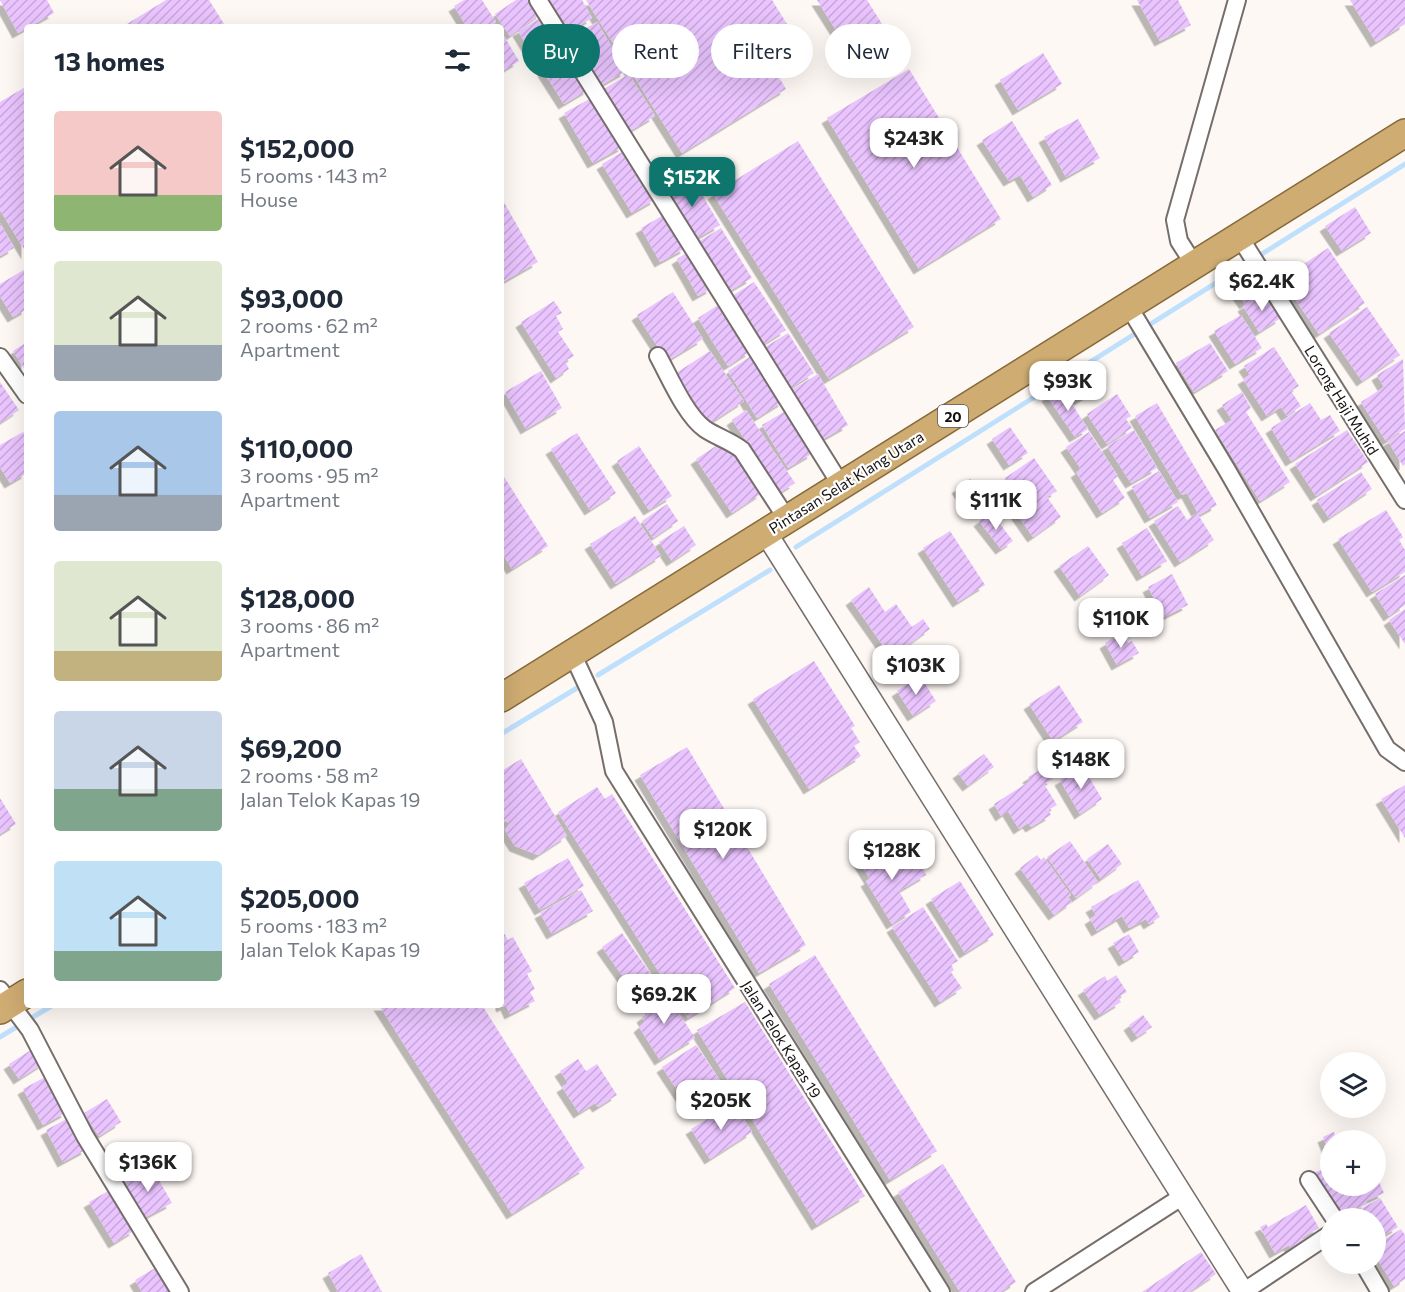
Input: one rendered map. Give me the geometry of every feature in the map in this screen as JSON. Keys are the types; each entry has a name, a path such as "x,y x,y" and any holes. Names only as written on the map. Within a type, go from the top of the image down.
{"highway":[{"name":"Pintasan Selat Klang Utara","path":"504,696 841,485 1132,312 1195,266 1243,241 1405,133"}],"street":[{"path":"538,0 841,485"},
{"path":"1195,266 1179,241 1175,220 1237,0"},
{"name":"Lorong Haji Muhid","path":"1243,241 1405,500"},
{"path":"1132,312 1387,749 1405,762"},
{"path":"658,356 694,418 703,428 742,450 776,526 1243,1292 1320,1241"},
{"path":"0,357 24,391"},
{"name":"Jalan Telok Kapas 19","path":"572,653 604,722 614,771 941,1292"},
{"path":"15,1008 91,1146 180,1292"},
{"path":"1310,1180 1328,1208"},
{"path":"1034,1292 1183,1196"},
{"path":"1369,1274 1380,1292"}],"building":[{"path":"0,0 47,0 54,13 34,24 24,24 24,30 18,33"},
{"path":"166,0 209,0 224,24 127,24"},
{"path":"464,0 482,0 496,22 493,24 465,24 454,6"},
{"path":"516,0 533,0 542,13 527,24 522,24 522,27 510,36 504,24 495,14"},
{"path":"545,0 582,0 592,18 582,24 559,24"},
{"path":"586,0 772,0 787,24 711,24 711,78 779,78 786,89 682,153 635,78 699,78 699,24 612,24 612,41"},
{"path":"817,0 867,0 882,24 832,24"},
{"path":"1137,0 1178,0 1191,25 1160,41"},
{"path":"1350,0 1405,0 1405,24 1376,42"},
{"path":"544,16 549,24 530,24"},
{"path":"600,27 612,47 612,78 614,78 600,86 595,78 600,78"},
{"path":"504,36 519,61 504,70"},
{"path":"1043,53 1062,84 1018,110 1000,80"},
{"path":"911,72 1001,219 919,269 827,118 894,78 911,78"},
{"path":"547,78 582,78 589,89 564,104"},
{"path":"622,78 631,78 655,116 630,131 604,89"},
{"path":"24,88 24,249 0,210 0,102"},
{"path":"595,96 624,146 593,163 564,113"},
{"path":"1078,119 1100,158 1066,177 1044,137"},
{"path":"1012,121 1052,185 1033,197 1020,175 1009,181 982,140"},
{"path":"798,141 914,327 829,379 713,194"},
{"path":"627,149 656,199 632,213 602,164"},
{"path":"691,176 720,225 694,240 665,191"},
{"path":"504,202 538,262 504,281"},
{"path":"1355,207 1371,233 1342,251 1325,226"},
{"path":"667,213 686,248 660,262 641,228"},
{"path":"0,223 14,248 0,256"},
{"path":"721,228 752,278 726,293 696,243"},
{"path":"1328,248 1365,303 1319,334 1291,293 1302,285 1293,271"},
{"path":"691,250 712,288 698,296 677,259"},
{"path":"24,270 24,311 13,317 0,296 0,284"},
{"path":"1246,277 1258,295 1245,304 1232,285"},
{"path":"754,282 786,330 764,344 732,296"},
{"path":"673,292 703,339 667,361 637,315"},
{"path":"1265,293 1281,318 1259,332 1243,306"},
{"path":"554,301 562,313 556,316 563,329 558,332 574,356 565,361 569,369 556,378 521,322"},
{"path":"721,303 751,351 728,366 698,318"},
{"path":"1367,307 1400,355 1362,381 1329,333"},
{"path":"1241,315 1262,348 1235,364 1214,331"},
{"path":"788,333 814,373 789,389 762,349"},
{"path":"1210,343 1228,371 1194,392 1176,363"},
{"path":"24,344 24,368 13,351"},
{"path":"1274,347 1299,386 1291,391 1301,406 1287,416 1281,407 1267,416 1243,379 1250,375 1244,366"},
{"path":"710,351 744,401 707,425 673,375"},
{"path":"754,354 784,401 757,418 728,371"},
{"path":"1403,359 1405,429 1386,441 1361,402 1384,387 1377,375"},
{"path":"541,371 562,408 526,429 505,392"},
{"path":"818,374 848,425 818,442 788,392"},
{"path":"1085,376 1095,391 1079,400 1070,386"},
{"path":"0,382 19,410 0,423"},
{"path":"1061,387 1088,429 1075,437 1047,396"},
{"path":"1242,392 1251,408 1246,412 1290,482 1260,501 1215,430 1232,420 1222,405"},
{"path":"1117,394 1131,416 1126,419 1132,428 1107,444 1087,414"},
{"path":"1157,403 1217,505 1199,515 1187,493 1182,495 1135,416"},
{"path":"1310,403 1321,420 1330,415 1340,431 1291,461 1271,428"},
{"path":"746,410 795,483 781,492 732,420"},
{"path":"787,410 813,453 788,468 762,425"},
{"path":"1010,427 1028,453 1009,465 992,439"},
{"path":"1134,430 1157,468 1131,483 1107,446"},
{"path":"1347,430 1368,462 1316,496 1295,464"},
{"path":"1405,431 1405,464 1403,466 1388,441"},
{"path":"1089,432 1118,476 1113,480 1125,498 1102,513 1076,472 1081,469 1066,447"},
{"path":"577,433 616,493 590,510 551,449"},
{"path":"24,434 24,475 10,483 0,467 0,445"},
{"path":"725,440 762,493 732,513 696,459"},
{"path":"639,446 672,496 649,510 617,461"},
{"path":"1034,458 1057,491 1047,497 1061,517 1033,537 1003,494 1012,488 1005,478"},
{"path":"1159,471 1178,502 1150,518 1132,487"},
{"path":"1361,472 1372,489 1329,518 1317,500"},
{"path":"504,477 548,546 512,569 504,556"},
{"path":"970,479 982,496 969,505 957,488"},
{"path":"667,504 678,521 653,538 642,521"},
{"path":"1178,506 1187,520 1197,513 1214,540 1180,562 1154,521"},
{"path":"1386,510 1403,537 1399,540 1405,550 1405,572 1372,592 1338,539"},
{"path":"991,512 1013,541 1001,549 979,521"},
{"path":"635,516 661,556 616,584 590,544"},
{"path":"684,526 696,545 672,561 659,542"},
{"path":"1147,528 1167,561 1142,576 1122,543"},
{"path":"950,531 985,585 958,602 923,548"},
{"path":"1088,546 1109,575 1080,596 1059,566"},
{"path":"1172,574 1188,605 1164,617 1148,587"},
{"path":"1405,575 1405,605 1389,616 1375,594"},
{"path":"869,587 885,612 896,604 912,627 923,619 930,629 891,657 851,600"},
{"path":"1405,609 1405,644 1389,620"},
{"path":"1122,633 1128,643 1132,641 1139,653 1117,665 1105,643"},
{"path":"814,661 855,726 851,728 860,742 854,746 861,756 809,789 753,699"},
{"path":"920,676 936,701 913,716 897,691"},
{"path":"1059,685 1083,722 1053,741 1029,704"},
{"path":"687,747 806,945 759,973 640,775"},
{"path":"984,754 994,767 968,786 958,773"},
{"path":"521,759 567,836 538,855 515,846 505,830 510,823 504,821 504,769"},
{"path":"1045,767 1053,779 1044,784 1057,805 1048,810 1051,815 1031,827 1028,823 1019,829 1008,811 1001,816 994,804 1030,781 1028,777"},
{"path":"1083,767 1102,799 1080,814 1060,780"},
{"path":"1405,785 1405,838 1381,799"},
{"path":"597,787 605,799 612,794 735,988 688,1018 558,812"},
{"path":"0,798 16,824 0,834"},
{"path":"1070,841 1098,882 1076,898 1047,857"},
{"path":"1108,844 1122,864 1101,879 1087,859"},
{"path":"879,849 890,867 916,851 926,875 899,891 911,912 892,924 866,881 870,879 859,861"},
{"path":"1037,855 1041,860 1044,857 1071,895 1068,897 1072,902 1054,915 1020,868"},
{"path":"568,858 584,886 540,910 524,883"},
{"path":"1138,880 1160,917 1149,924 1146,919 1129,928 1122,916 1097,931 1090,919 1096,915 1091,907"},
{"path":"960,881 994,935 965,953 931,899"},
{"path":"581,890 593,911 552,934 540,913"},
{"path":"923,907 958,961 951,965 954,970 951,972 962,988 940,1002 892,927"},
{"path":"504,933 508,940 513,937 532,971 527,974 535,989 530,992 535,1001 510,1014 506,1005 504,1006"},
{"path":"622,933 655,980 638,993 628,979 626,981 602,947"},
{"path":"1129,934 1139,952 1124,961 1113,943"},
{"path":"815,955 937,1151 890,1180 769,984"},
{"path":"1116,975 1127,992 1118,997 1121,1002 1100,1015 1083,990 1105,976 1107,981"},
{"path":"661,985 695,1038 660,1060 639,1027 645,1022 642,1017 652,1010 643,996"},
{"path":"745,1002 865,1196 817,1225 697,1030"},
{"path":"381,1008 484,1008 585,1168 512,1214"},
{"path":"1143,1015 1152,1027 1137,1037 1129,1025"},
{"path":"696,1045 725,1088 691,1111 662,1067"},
{"path":"34,1048 44,1063 19,1079 9,1064"},
{"path":"578,1059 586,1071 597,1064 617,1095 598,1107 595,1103 579,1113 562,1087 568,1083 560,1071"},
{"path":"47,1076 67,1112 43,1125 23,1089"},
{"path":"107,1099 121,1122 99,1136 84,1113"},
{"path":"733,1103 752,1132 710,1159 691,1129"},
{"path":"70,1117 87,1149 63,1162 46,1130"},
{"path":"943,1164 1016,1282 1000,1292 960,1292 898,1192"},
{"path":"152,1168 172,1203 144,1218 124,1183"},
{"path":"1320,1170 1320,1191 1309,1175"},
{"path":"110,1190 135,1230 114,1243 89,1202"},
{"path":"1324,1196 1377,1196 1358,1208 1332,1208"},
{"path":"1380,1198 1398,1227 1386,1234 1386,1208 1363,1208"},
{"path":"1306,1205 1319,1228 1302,1238 1308,1248 1295,1256 1289,1245 1275,1253 1260,1227 1266,1224 1268,1227"},
{"path":"1401,1229 1405,1235 1405,1279 1394,1286 1386,1273 1386,1239"},
{"path":"1201,1252 1216,1274 1189,1292 1142,1292"},
{"path":"361,1254 382,1292 336,1292 338,1291 328,1273"},
{"path":"155,1268 170,1292 142,1292 135,1280"}],"waterway":[{"path":"796,547 1405,164"},
{"path":"598,675 770,570"},
{"path":"504,732 577,688"},
{"path":"0,1037 48,1008"}]}
